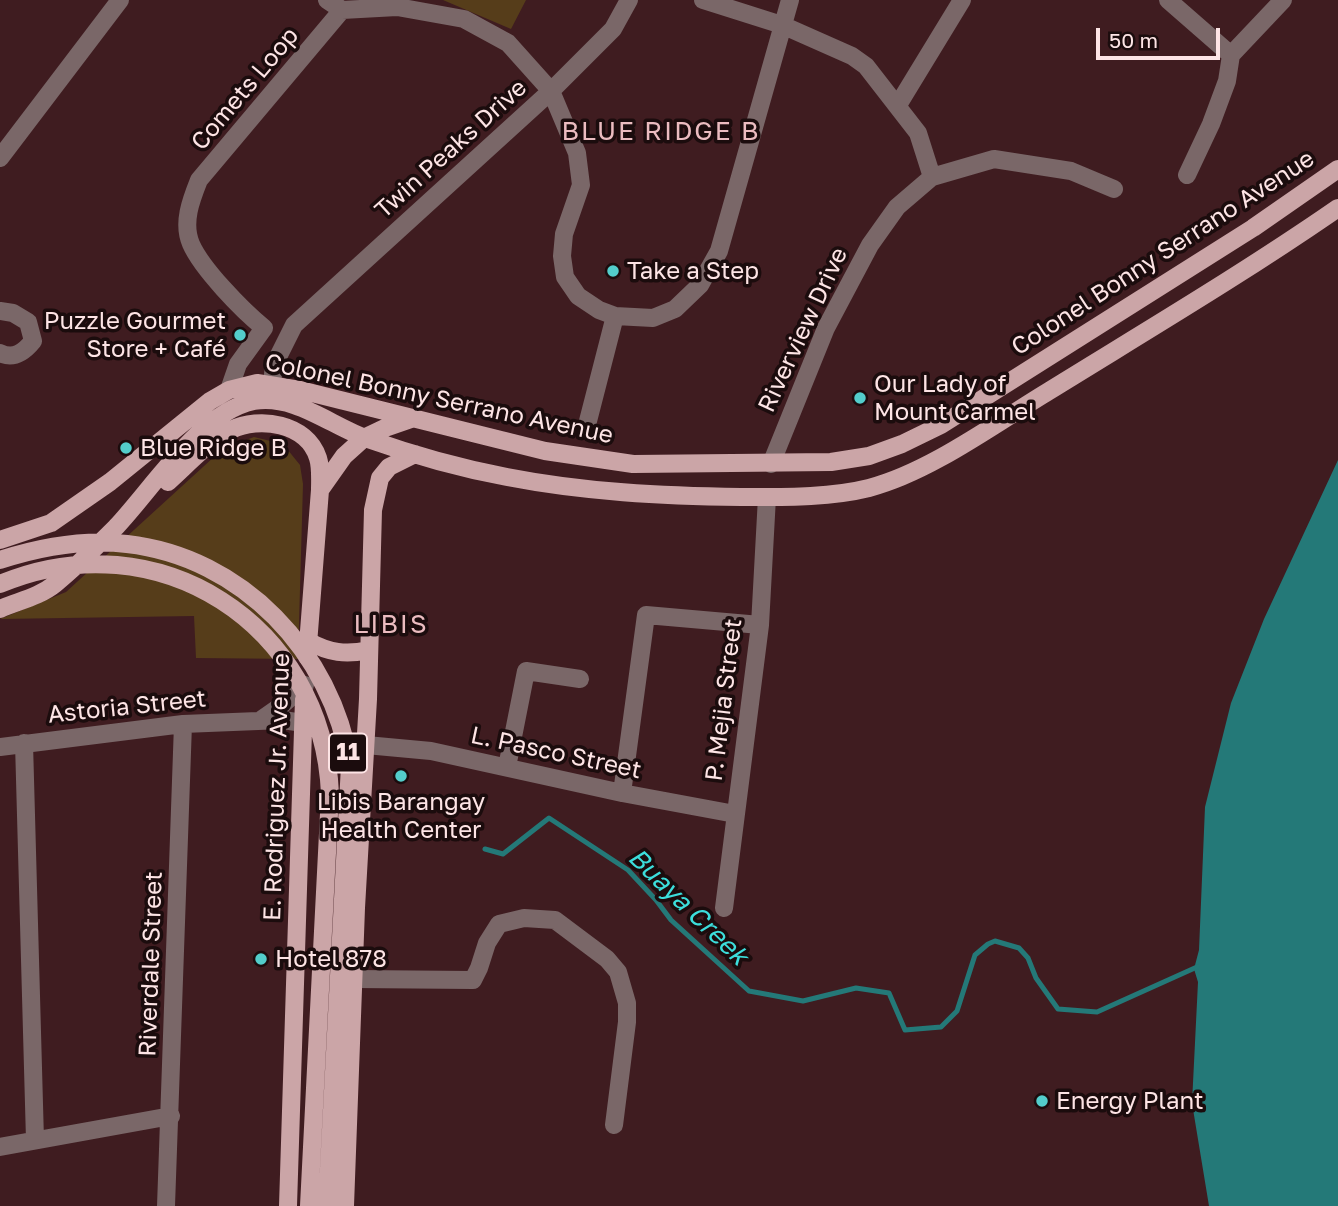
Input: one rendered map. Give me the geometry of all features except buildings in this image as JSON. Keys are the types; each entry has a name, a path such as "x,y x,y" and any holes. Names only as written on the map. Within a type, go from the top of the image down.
{"main road":[{"name":"Colonel Bonny Serrano Avenue","path":"0,540 31,531 59,518 110,482 210,401 229,390 257,383 272,384 545,451 634,464 809,464 869,456 941,425 1253,228 1338,169"},
{"name":"Colonel Bonny Serrano Avenue","path":"0,609 32,597 51,586 115,527 196,436 219,416 239,406 265,400 290,403 363,438 465,469 580,490 660,496 767,497 865,489 894,480 955,448 1275,252 1338,208"},
{"name":"E. Rodriguez Jr. Avenue","path":"288,1206 303,723 320,491 344,456 363,438 411,419"},
{"path":"115,527 228,431 248,424 266,422 282,426 309,443 318,458 320,491"},
{"name":"11","path":"345,1206 375,495 380,478 389,467 415,454"},
{"name":"11","path":"0,560 59,545 91,542 136,545 192,561 233,582 262,604 300,644 322,681 341,727 350,765 327,1206"},
{"name":"11","path":"0,584 43,570 81,565 122,565 171,576 223,600 251,622 273,644 303,689 323,742 330,794 309,1206"},
{"path":"308,641 337,653 369,650"},
{"path":"297,909 356,908"}],"street":[{"path":"0,158 120,0"},
{"name":"Twin Peaks Drive","path":"272,384 274,365 294,325 551,91 613,29 629,0"},
{"path":"702,0 782,25 866,66 918,134 932,177"},
{"path":"588,421 615,316 653,318 675,309 700,285 719,251 790,0"},
{"path":"898,106 962,0"},
{"path":"1168,0 1231,55"},
{"path":"1187,175 1211,124 1227,81 1231,55 1283,0"},
{"name":"Comets Loop","path":"264,328 209,271 191,244 188,225 190,202 199,180 335,5 397,7 464,19 508,43 551,91 577,153 581,185 564,234 562,256 565,277 578,296 598,310 615,316"},
{"name":"Riverview Drive","path":"771,464 826,328 870,245 897,207 932,177 994,159 1071,171 1114,189"},
{"path":"0,311 13,313 28,322 33,341 24,352 10,356 0,353"},
{"path":"229,390 238,364 264,328 294,325"},
{"name":"P. Mejia Street","path":"723,908 760,625 767,497"},
{"path":"622,793 646,615 760,625"},
{"path":"507,767 526,671 580,679"},
{"path":"259,721 305,685"},
{"name":"Astoria Street","path":"0,747 183,724 294,720 303,723"},
{"name":"Riverdale Street","path":"166,1206 183,724"},
{"path":"23,743 35,1140"},
{"name":"L. Pasco Street","path":"366,745 431,751 622,793 734,814"},
{"path":"354,979 469,981 476,977 487,943 499,924 524,918 555,920 607,959 618,972 627,1003 614,1125"},
{"path":"0,1147 171,1116"}],"shaded area":[{"path":"443,0 526,0 511,29"},
{"path":"254,437 283,444 300,465 303,484 298,659 196,658 194,616 0,619 66,592 215,456 230,446"}],"water":[{"path":"1338,460 1338,1206 1209,1206 1192,1103 1198,982 1194,969 1199,950 1205,807 1231,703 1264,619"}],"waterway":[{"name":"Buaya Creek","path":"485,849 503,854 549,818 628,870 671,920 749,991 803,1001 856,988 889,993 905,1030 941,1027 957,1011 975,955 995,941 1019,948 1028,958 1036,978 1058,1009 1097,1012 1197,967"}],"place":[{"name":"Take a Step","path":"613,271"},
{"name":"Puzzle Gourmet Store + Café","path":"240,335"},
{"name":"Our Lady of Mount Carmel","path":"860,398"},
{"name":"Blue Ridge B","path":"126,448"},
{"name":"Libis Barangay Health Center","path":"401,776"},
{"name":"Hotel 878","path":"261,959"},
{"name":"Energy Plant","path":"1042,1101"}],"district":[{"name":"BLUE RIDGE B","path":"661,132"},
{"name":"LIBIS","path":"391,625"}]}
